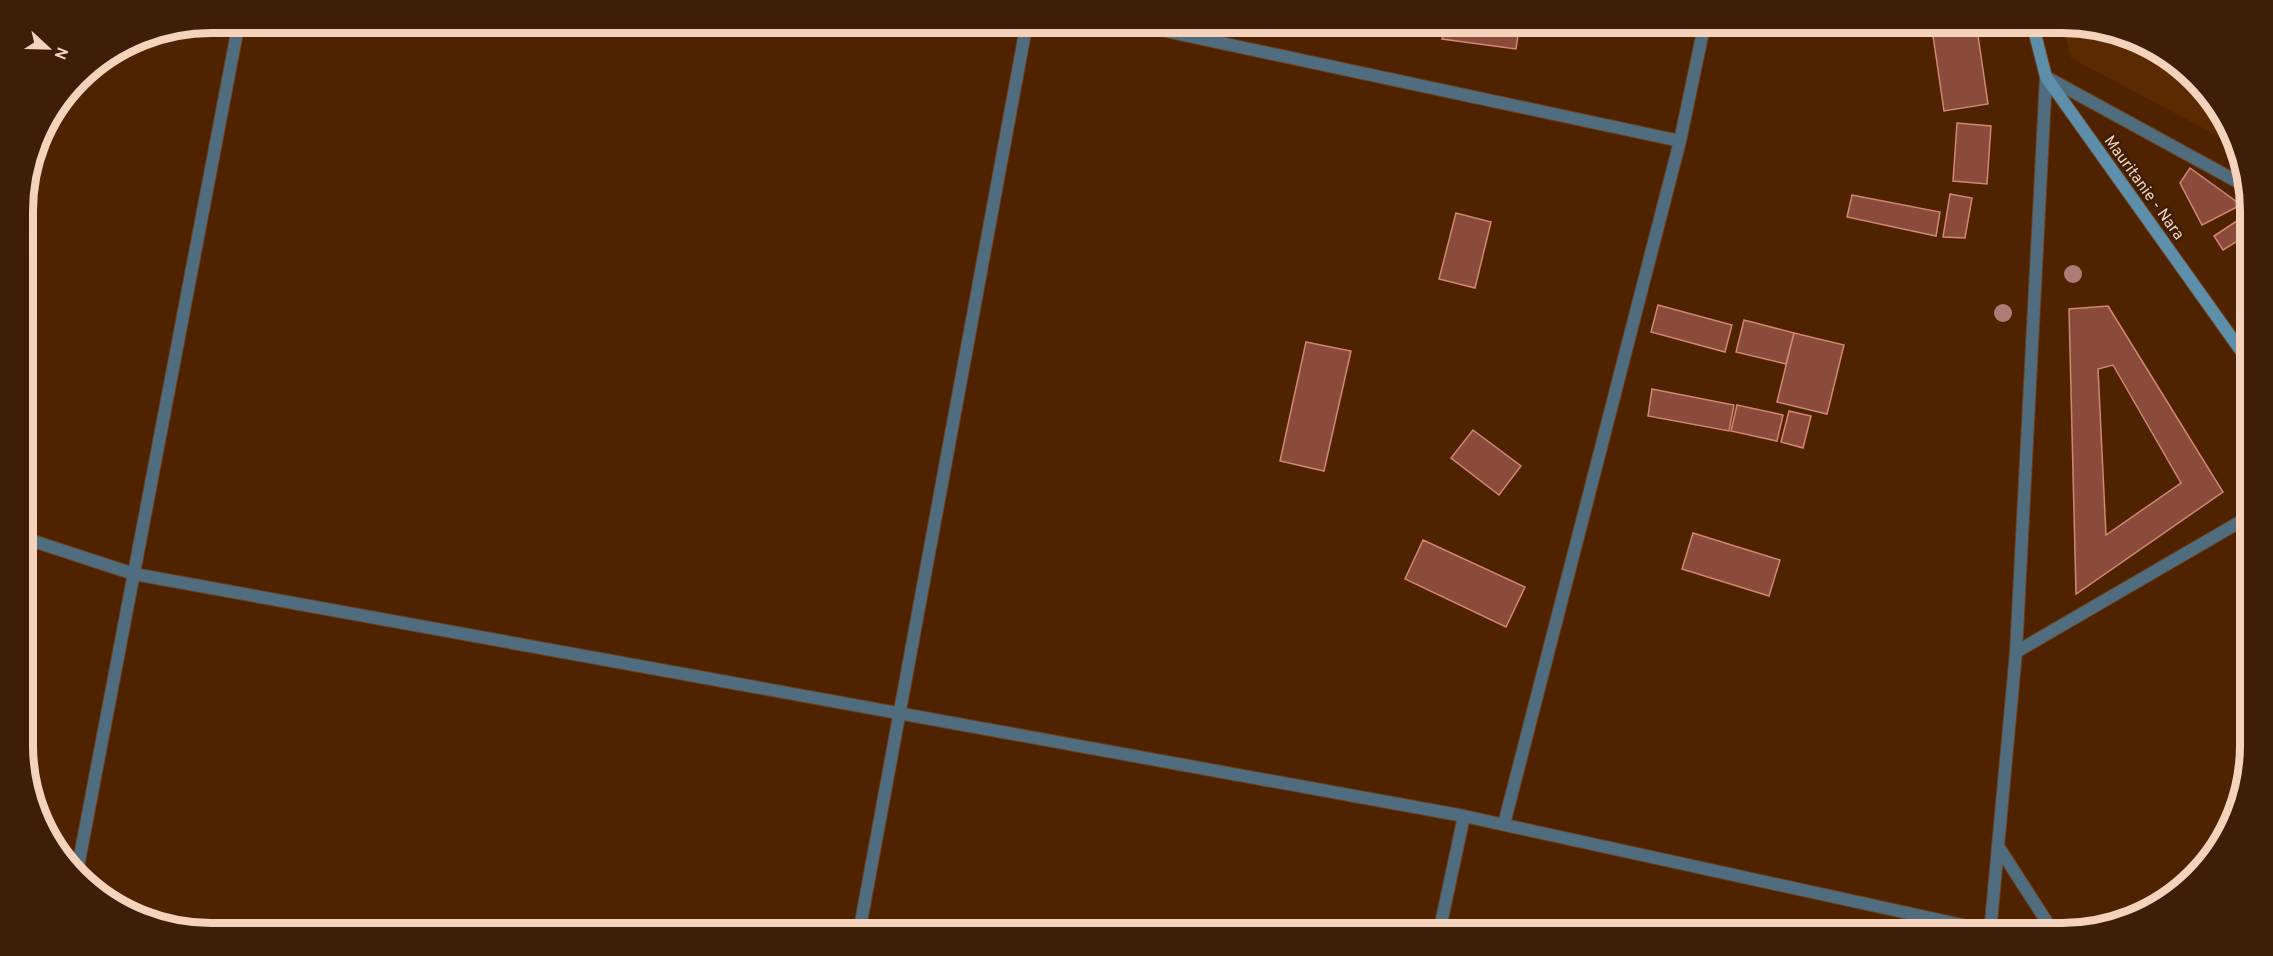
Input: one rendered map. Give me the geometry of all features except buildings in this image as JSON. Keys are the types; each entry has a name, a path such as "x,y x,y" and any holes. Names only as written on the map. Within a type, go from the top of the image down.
{"main road":[{"name":"Mauritanie - Nara","path":"2035,33 2046,77 2240,350"}],"street":[{"path":"79,863 237,33"},
{"path":"860,923 901,714 1025,33"},
{"path":"1174,33 1680,141"},
{"path":"1504,824 1680,141 1703,33"},
{"path":"1991,923 2016,652 2046,77 2237,181"},
{"path":"2016,652 2240,522"},
{"path":"33,541 134,574 1464,816 1950,923"},
{"path":"1441,923 1464,816"},
{"path":"1998,846 2048,923"}],"shaded area":[{"path":"2065,33 2097,36 2119,42 2151,57 2188,85 2216,122 2224,139 2071,58"}]}
